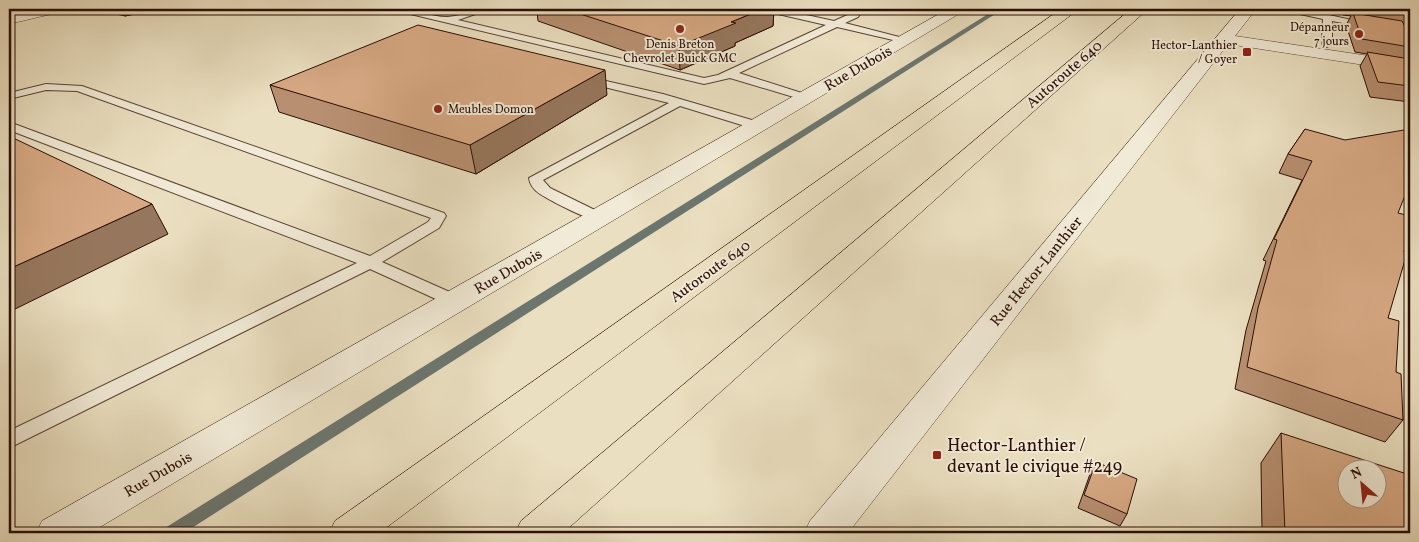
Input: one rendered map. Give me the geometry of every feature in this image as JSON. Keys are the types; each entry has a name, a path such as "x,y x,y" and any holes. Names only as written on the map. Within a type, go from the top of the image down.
{"highway":[{"name":"Autoroute 640","path":"349,533 1071,9"},
{"name":"Autoroute 640","path":"535,533 1140,9"}],"street":[{"path":"12,16 55,9"},
{"name":"Rue Dubois","path":"56,533 960,9"},
{"name":"Rue Hector-Lanthier","path":"824,533 1248,9"},
{"path":"1229,34 1327,44 1410,56"},
{"path":"1229,34 1410,67"}],"lane":[{"path":"402,9 450,19 693,80 704,81 721,78 730,74 855,15 860,9"},
{"path":"450,19 486,9"},
{"path":"768,9 906,40"},
{"path":"1289,9 1380,27"},
{"path":"1327,44 1328,17"},
{"path":"730,74 807,98"},
{"path":"571,76 679,102 758,126"},
{"path":"9,96 46,87 78,88 439,216 434,225 371,262 9,440"},
{"path":"600,218 545,191 537,184 536,178 679,102"},
{"path":"9,126 371,262 455,301"}],"building":[{"path":"565,9 763,9 731,22 736,23 679,46"},
{"path":"1384,9 1410,9 1410,13"},
{"path":"1353,13 1402,21 1410,36 1410,47 1362,39"},
{"path":"418,25 605,70 470,145 270,85"},
{"path":"1367,52 1410,59 1410,86 1378,82"},
{"path":"1305,129 1345,140 1410,129 1410,183 1398,213 1410,216 1410,227 1404,252 1407,253 1388,318 1399,321 1396,372 1401,374 1403,420 1247,367 1258,308 1277,240 1274,239 1312,161 1288,154"},
{"path":"9,136 152,204 9,269"},
{"path":"1281,433 1364,460 1336,460 1336,510 1386,510 1386,467 1410,475 1410,533 1285,533"},
{"path":"1096,462 1137,479 1127,514 1084,495"}],"waterway":[{"path":"171,533 1000,9"}],"place":[{"name":"Denis Breton Chevrolet Buick GMC","path":"680,29"},
{"name":"Dépanneur 7 jours","path":"1359,34"},
{"name":"Hector-Lanthier / Goyer","path":"1247,52"},
{"name":"Meubles Domon","path":"438,109"},
{"name":"Hector-Lanthier / devant le civique #249","path":"937,455"}]}
